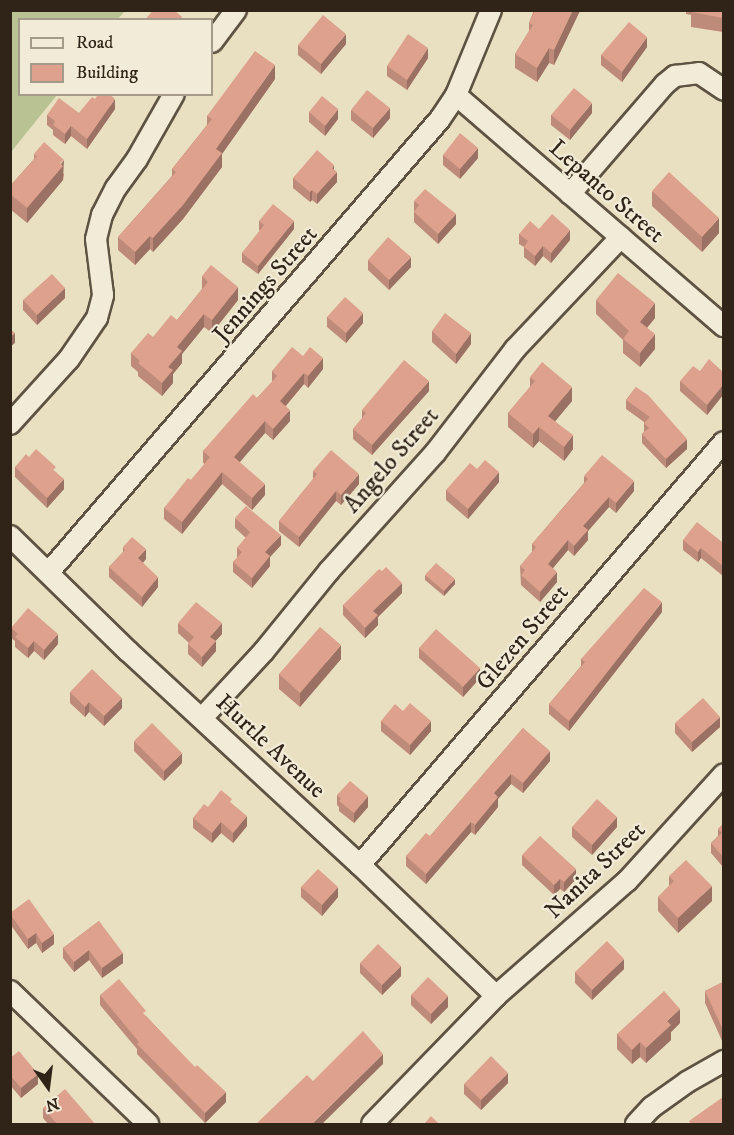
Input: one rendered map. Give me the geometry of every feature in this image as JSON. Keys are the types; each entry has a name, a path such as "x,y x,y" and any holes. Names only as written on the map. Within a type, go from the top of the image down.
{"street":[{"path":"213,41 236,10"},
{"name":"Jennings Street","path":"49,572 85,533 140,464 205,395 441,119 456,95 491,10"},
{"path":"570,194 670,80 683,74 699,73 723,90"},
{"name":"Lepanto Street","path":"456,95 723,326"},
{"path":"10,423 69,359 97,318 103,295 96,239 102,215 173,96"},
{"name":"Angelo Street","path":"202,718 264,651 329,571 435,453 515,349 621,237"},
{"name":"Glezen Street","path":"360,865 723,442"},
{"name":"Hurtle Avenue","path":"10,536 496,996"},
{"name":"Nanita Street","path":"372,1125 496,996 606,902 723,774"},
{"path":"10,991 148,1125"},
{"path":"636,1125 661,1101 723,1061"}],"green space":[{"path":"11,10 125,11 119,18 18,18 18,96 56,96 11,152"}],"building":[{"path":"153,10 174,10 182,17 181,18 147,18"},
{"path":"535,10 573,10 554,50 549,48 537,68 515,54 533,25 529,23"},
{"path":"691,10 723,10 723,18 691,12"},
{"path":"323,15 346,34 321,64 298,45"},
{"path":"629,22 647,37 622,72 601,55"},
{"path":"408,34 428,48 407,80 387,66"},
{"path":"255,51 275,65 216,149 222,153 183,205 153,238 150,236 135,252 118,237 176,172 172,169 212,119 207,116"},
{"path":"574,88 592,103 570,130 551,115"},
{"path":"367,90 390,108 373,128 351,110"},
{"path":"97,96 111,96 115,99 87,139 71,126 65,134 53,125 55,121 47,115 59,98 79,113 92,97 95,99"},
{"path":"322,96 338,109 325,126 309,112"},
{"path":"460,133 478,148 460,169 443,155"},
{"path":"44,142 64,160 60,163 63,166 27,208 10,194 10,186 37,156 34,154"},
{"path":"317,150 334,165 332,168 337,172 317,194 312,190 310,192 293,178"},
{"path":"669,172 719,218 702,237 652,191"},
{"path":"425,189 456,214 438,234 414,212 419,205 414,201"},
{"path":"273,204 294,221 258,266 242,253 264,225 259,221"},
{"path":"552,214 570,230 551,253 543,246 535,256 524,247 528,241 519,234 530,221 539,229"},
{"path":"388,237 411,257 389,280 368,260"},
{"path":"211,265 238,287 212,320 204,314 177,347 182,351 168,367 173,370 162,383 138,363 140,361 131,353 148,333 153,337 171,315 177,320 208,282 202,276"},
{"path":"618,273 655,303 640,322 655,334 640,353 623,339 629,331 596,300"},
{"path":"52,274 65,288 37,315 23,300"},
{"path":"345,297 363,313 346,333 327,317"},
{"path":"445,313 471,333 456,354 432,331"},
{"path":"292,347 303,356 310,347 323,358 308,376 304,373 280,401 290,410 273,429 265,421 234,457 265,484 252,498 222,472 182,522 164,508 188,478 191,480 210,457 203,451 253,394 257,398 277,376 272,371"},
{"path":"709,359 723,372 723,385 707,405 680,381 693,366 700,371"},
{"path":"404,360 429,381 372,445 353,429 366,413 362,410"},
{"path":"542,362 572,387 548,416 573,435 564,447 539,427 533,434 508,413 535,381 530,377"},
{"path":"636,387 648,395 687,439 666,459 642,434 649,428 644,423 650,417 626,400"},
{"path":"36,449 56,467 53,470 64,479 47,498 15,467 26,454 29,457"},
{"path":"331,450 359,474 341,495 336,491 299,537 279,521 317,474 313,471"},
{"path":"602,455 634,481 616,503 609,497 583,526 588,530 574,546 568,540 548,564 557,572 540,592 521,575 525,570 520,566 536,547 532,544 588,479 584,476"},
{"path":"485,460 499,472 468,509 446,490 470,463 477,469"},
{"path":"246,506 281,535 265,552 270,556 252,578 233,562 242,552 237,548 250,532 235,518"},
{"path":"697,522 722,542 723,540 723,566 701,548 698,552 683,540"},
{"path":"132,537 146,549 138,558 158,577 142,597 109,567 125,550 123,547"},
{"path":"436,563 455,579 444,591 425,575"},
{"path":"386,567 402,583 373,611 378,615 365,628 343,605 379,569 382,571"},
{"path":"644,588 662,602 569,721 549,704 585,662 581,659"},
{"path":"196,602 222,623 210,637 216,641 202,657 188,644 194,637 178,623"},
{"path":"28,608 58,634 44,650 34,641 28,648 15,637 18,634 11,628"},
{"path":"320,627 341,645 300,693 279,674"},
{"path":"436,629 480,668 463,687 419,648"},
{"path":"92,669 122,698 104,716 89,702 85,707 70,692"},
{"path":"703,698 720,717 692,742 675,723"},
{"path":"410,703 431,721 410,745 381,721 395,704 403,711"},
{"path":"152,723 182,753 164,771 134,741"},
{"path":"523,728 550,751 523,783 511,774 494,793 498,797 475,825 471,822 426,874 406,856 426,833 430,836"},
{"path":"350,781 368,796 354,813 339,801 341,799 337,795"},
{"path":"221,790 232,799 230,802 247,816 233,833 221,822 212,833 193,818 204,804 208,807"},
{"path":"597,799 617,817 592,845 572,827"},
{"path":"723,824 723,857 711,843 722,833 718,829"},
{"path":"540,836 576,869 564,882 560,879 554,885 522,855"},
{"path":"686,860 712,886 678,918 658,897 674,881 669,876"},
{"path":"318,869 338,887 322,905 301,887"},
{"path":"29,899 54,934 42,943 36,933 28,939 10,914"},
{"path":"99,921 123,953 102,968 89,950 74,962 63,948"},
{"path":"607,941 624,959 592,990 575,972"},
{"path":"378,944 401,966 382,985 360,963"},
{"path":"428,977 448,996 431,1014 411,995"},
{"path":"119,979 146,1011 143,1013 195,1067 197,1065 226,1092 205,1113 137,1044 139,1042 100,995"},
{"path":"723,982 723,1030 705,991"},
{"path":"664,991 680,1009 667,1021 671,1025 646,1048 640,1042 632,1050 617,1034"},
{"path":"363,1031 383,1054 311,1125 255,1125 307,1075 313,1081"},
{"path":"19,1051 38,1074 21,1088 10,1075 10,1058"},
{"path":"491,1056 508,1073 481,1100 464,1084"},
{"path":"65,1089 96,1125 58,1125 43,1108"},
{"path":"723,1097 723,1125 691,1125 689,1121"},
{"path":"431,1116 440,1125 423,1125"}]}
